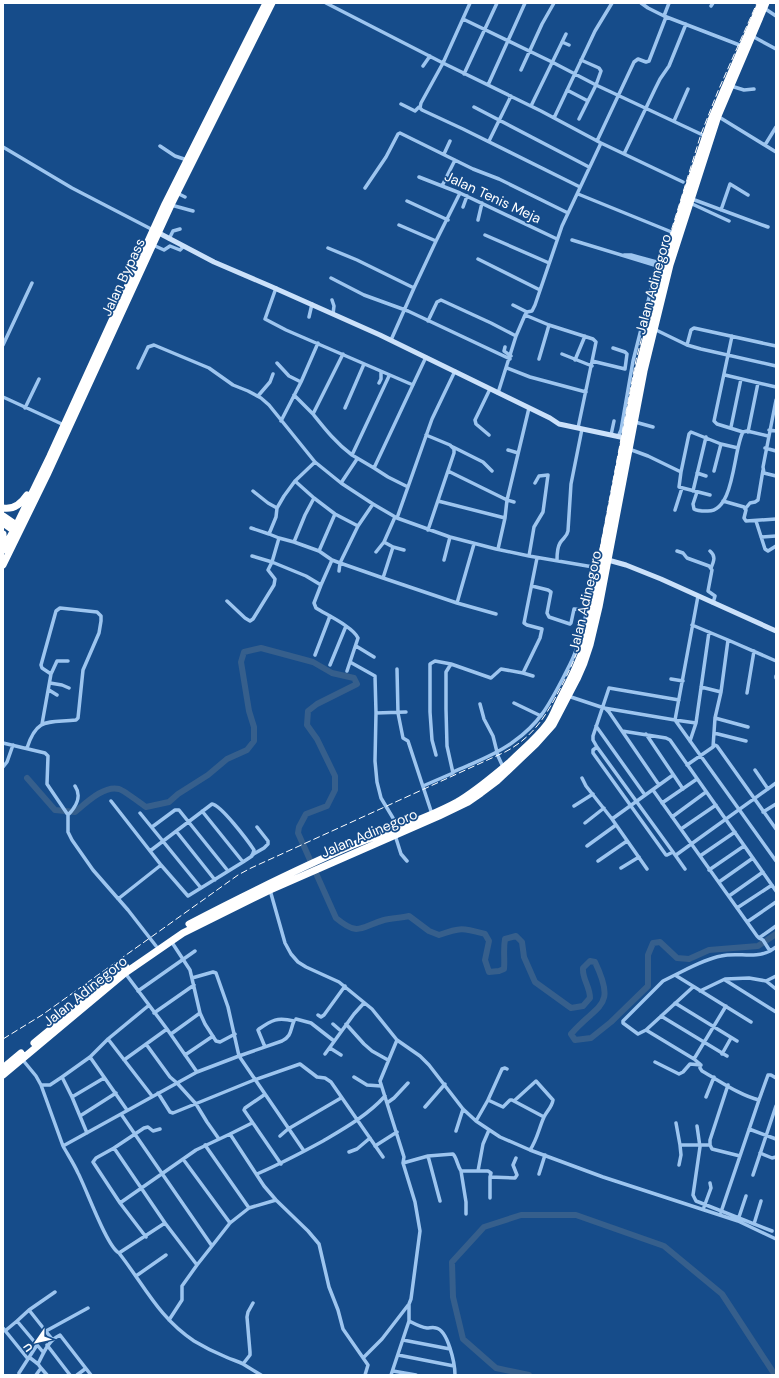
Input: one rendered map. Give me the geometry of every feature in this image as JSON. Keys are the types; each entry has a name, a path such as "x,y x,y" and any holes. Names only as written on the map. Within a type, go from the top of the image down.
{"highway":[{"name":"Jalan Bypass","path":"3,565 42,471 80,396 152,244 155,232 177,193 253,35 266,3"},
{"name":"Jalan Bypass","path":"3,550 18,530 187,160 253,35 272,3"},
{"path":"693,180 730,85 764,5"},
{"path":"422,821 474,791 539,734 549,721 579,661 593,611 598,567 621,438 662,266 674,232 690,196 705,136 742,46 764,5"},
{"name":"Jalan Adinegoro","path":"3,1068 117,973 185,927 302,872 396,831 468,802 497,780 536,744 553,725 584,663 590,645 593,611 608,560 644,371 670,266 690,196"},
{"path":"3,508 8,509 23,502 42,471"},
{"path":"3,516 18,530"},
{"path":"3,523 18,530"},
{"path":"3,534 3,543"},
{"name":"Jalan Adinegoro","path":"3,1075 125,974 171,941 237,902 270,890 302,872"}],"street":[{"path":"326,3 464,74 531,106 599,142 642,161 683,182"},
{"path":"464,74 497,3"},
{"path":"488,85 525,3"},
{"path":"521,70 542,24 554,3"},
{"path":"554,118 601,19 612,3"},
{"path":"641,3 665,16 742,46"},
{"path":"498,393 516,336 526,314 532,311 557,239 578,194 619,96 634,62 638,60 645,62 649,61 670,3"},
{"path":"400,104 415,111 419,107 443,63 463,19 468,4"},
{"path":"764,5 776,16"},
{"path":"463,19 596,85 705,136"},
{"path":"624,154 660,79 669,66 686,24"},
{"path":"531,106 566,34"},
{"path":"752,36 776,49"},
{"path":"562,42 569,45"},
{"path":"423,66 430,56"},
{"path":"580,119 600,76 600,70 581,60"},
{"path":"730,85 744,90 754,89"},
{"path":"674,122 688,89"},
{"path":"567,90 588,101"},
{"path":"488,141 511,96"},
{"path":"419,107 422,110 580,187"},
{"path":"474,107 589,167"},
{"path":"718,116 776,152"},
{"path":"765,145 776,127"},
{"path":"365,188 386,157 399,134 499,179 568,213"},
{"path":"444,154 450,141"},
{"path":"160,146 175,156 187,160"},
{"path":"3,147 72,188 214,262 276,288 391,340 530,408 559,424 621,438"},
{"path":"442,186 455,160"},
{"name":"Jalan Tenis Meja","path":"419,177 467,196 557,239"},
{"path":"721,210 730,184 748,195"},
{"path":"177,193 185,197"},
{"path":"391,340 436,241 448,220 460,193"},
{"path":"578,194 674,232"},
{"path":"463,207 467,196"},
{"path":"690,196 721,210 768,227"},
{"path":"690,196 729,221"},
{"path":"407,201 448,220"},
{"path":"478,220 482,203"},
{"path":"171,205 193,211"},
{"path":"399,225 436,241"},
{"path":"169,239 173,231 180,228"},
{"path":"485,235 549,263"},
{"path":"572,240 623,255 631,255 662,266"},
{"path":"152,244 164,250 170,246 180,250 184,246"},
{"path":"328,248 414,288"},
{"path":"478,259 540,290"},
{"path":"650,262 662,266"},
{"path":"331,278 364,295 404,310 510,357"},
{"path":"3,345 32,283"},
{"path":"276,288 265,319 286,330 343,354 389,376 413,385"},
{"path":"332,300 334,306 333,314"},
{"path":"428,321 437,302 441,300 491,322 516,336"},
{"path":"309,317 312,304"},
{"path":"513,305 526,314 549,325 594,339 596,342 571,484 568,531 566,537 559,544 557,560"},
{"path":"539,359 549,325"},
{"path":"686,345 690,330 694,328 776,346"},
{"path":"654,329 686,345 776,366"},
{"path":"575,360 585,336"},
{"path":"732,336 725,375 714,421 717,424 743,432 768,436"},
{"path":"281,421 301,382 318,343"},
{"path":"138,368 148,348 154,345 209,368 233,385 258,396 269,405 315,462 341,483 396,517 428,530 474,544 537,558 598,567"},
{"path":"505,346 504,350 510,357"},
{"path":"592,361 625,369 626,352 613,348"},
{"path":"313,414 343,354"},
{"path":"562,354 592,366"},
{"path":"374,468 426,357"},
{"path":"277,363 289,376 301,382"},
{"path":"345,408 364,364"},
{"path":"507,368 530,377 586,392"},
{"path":"376,552 384,542 396,517 426,435 455,371"},
{"path":"379,383 381,379 381,372"},
{"path":"258,396 270,382 273,374"},
{"path":"725,375 776,387"},
{"path":"352,455 389,376"},
{"path":"25,408 39,379"},
{"path":"730,428 742,379"},
{"path":"748,432 758,382"},
{"path":"489,435 478,426 475,420 490,389"},
{"path":"294,395 313,414 330,436 341,447 357,459 408,487"},
{"path":"3,397 64,425"},
{"path":"776,400 765,448 758,500 750,503 745,509 744,518 748,522 776,519"},
{"path":"498,549 505,518 507,500 530,408"},
{"path":"611,435 614,421"},
{"path":"635,422 652,427"},
{"path":"769,430 776,431"},
{"path":"710,495 682,488 678,485 689,434 693,432 721,444 738,448"},
{"path":"706,437 697,473 693,506 696,510 711,511 715,510 723,501 730,488 738,448 743,432"},
{"path":"426,435 483,462 492,471"},
{"path":"714,471 721,444"},
{"path":"428,530 454,453 453,447"},
{"path":"765,448 776,450"},
{"path":"629,449 648,456 681,472"},
{"path":"508,450 518,453"},
{"path":"341,483 357,459"},
{"path":"269,534 276,516 277,508 284,496 295,481 315,462"},
{"path":"763,470 766,474 776,476"},
{"path":"448,471 514,502"},
{"path":"697,473 706,476"},
{"path":"529,556 534,527 543,512 548,475 539,476 535,483"},
{"path":"295,481 314,498 336,514 358,526"},
{"path":"510,488 515,490"},
{"path":"675,510 682,488"},
{"path":"252,491 277,508"},
{"path":"294,542 314,498"},
{"path":"438,501 505,518"},
{"path":"723,501 745,509"},
{"path":"339,571 340,563 358,526 373,504"},
{"path":"319,551 336,514"},
{"path":"756,521 766,550 776,546"},
{"path":"251,528 319,551 332,560 340,563 457,603 496,614"},
{"path":"761,537 776,536"},
{"path":"444,560 450,537"},
{"path":"227,601 248,621 253,619 275,583 275,579 268,570 279,538"},
{"path":"384,542 393,547 404,550"},
{"path":"457,603 474,544"},
{"path":"383,578 393,547"},
{"path":"677,551 683,553 688,558 711,568"},
{"path":"710,551 713,553 714,558 711,568 712,570 708,592 715,596 713,603"},
{"path":"252,556 272,562 301,574 321,585"},
{"path":"523,672 540,638 542,629 524,623 537,558"},
{"path":"332,560 314,603 316,608 346,626 357,635 358,638 356,646 347,670"},
{"path":"608,560 626,565 661,579 776,631"},
{"path":"423,786 451,775 453,772 497,752 512,743 531,728 542,716 554,694 577,648 593,611 574,609 570,624 549,617 547,613 551,592 532,586"},
{"path":"698,596 680,700 675,720 776,862"},
{"path":"27,748 35,730 42,724 76,720 78,718 83,670 99,633 101,616 98,612 60,608 57,610 41,665 42,668 51,674"},
{"path":"315,655 330,616"},
{"path":"692,625 776,661"},
{"path":"330,665 346,626"},
{"path":"690,741 696,723 709,632"},
{"path":"712,747 715,718 721,692 728,640"},
{"path":"356,646 374,657"},
{"path":"747,693 754,651"},
{"path":"42,724 51,674 57,661 68,661"},
{"path":"436,755 432,740 430,712 430,664 435,661 451,664 491,678 501,670 523,672 533,676"},
{"path":"350,662 375,676 375,761 379,795 393,818 401,854 407,860"},
{"path":"451,664 446,672 446,709 447,746 453,772"},
{"path":"397,669 398,713 403,738 408,741 432,814"},
{"path":"671,679 683,681"},
{"path":"50,683 62,685 68,688"},
{"path":"701,687 721,692"},
{"path":"680,700 609,688 593,738 595,748 667,855 691,843 776,783"},
{"path":"49,690 57,695"},
{"path":"568,696 603,707 696,723"},
{"path":"480,704 484,719 495,741 497,752 503,767"},
{"path":"514,704 542,716"},
{"path":"603,707 609,712 659,785"},
{"path":"376,712 406,712"},
{"path":"715,718 748,727"},
{"path":"596,726 645,795"},
{"path":"622,731 668,738 776,891"},
{"path":"714,733 746,741"},
{"path":"646,734 683,789"},
{"path":"3,743 45,752 48,756 47,784 68,814 68,832 72,840 93,870 156,946"},
{"path":"3,767 7,762 13,745"},
{"path":"687,765 715,745 717,746 763,812 775,826"},
{"path":"595,748 593,753 685,869"},
{"path":"755,770 768,789"},
{"path":"612,819 673,775"},
{"path":"582,778 647,869"},
{"path":"662,804 697,779"},
{"path":"68,814 75,805 78,797 78,791 75,786"},
{"path":"652,790 747,922 759,938 763,940 770,951"},
{"path":"672,816 706,792"},
{"path":"574,806 593,794"},
{"path":"111,801 186,895 191,895 264,848 268,844 268,841 257,827"},
{"path":"150,851 212,804 217,805 253,849 254,852 252,856"},
{"path":"763,812 776,804"},
{"path":"681,829 716,806"},
{"path":"585,823 604,808"},
{"path":"152,827 176,809 180,811 228,871"},
{"path":"202,811 243,862"},
{"path":"140,812 201,888"},
{"path":"587,846 616,825"},
{"path":"176,831 215,880"},
{"path":"700,856 735,832"},
{"path":"598,861 627,841"},
{"path":"709,870 744,846"},
{"path":"621,868 639,857"},
{"path":"719,882 753,858"},
{"path":"118,899 161,865"},
{"path":"729,896 763,872"},
{"path":"737,908 772,885"},
{"path":"270,890 285,944 298,962 306,967 327,975 345,986 372,1009 397,1040 420,1056 463,1109 476,1121 489,1130 530,1150 603,1177 703,1210 720,1213"},
{"path":"747,922 776,902"},
{"path":"759,938 776,926"},
{"path":"171,941 190,970 200,1013 213,1036 220,1042 235,1034"},
{"path":"693,987 646,1030 638,1034 622,1021 663,981 698,963 722,955 761,955 776,947"},
{"path":"138,991 196,951"},
{"path":"192,978 213,972 216,973 228,1007 239,1056 264,1095 304,1151"},
{"path":"125,974 148,1006 171,1034 197,1072"},
{"path":"675,975 751,1022"},
{"path":"766,981 776,976"},
{"path":"700,991 724,979 749,978 766,981 776,989"},
{"path":"724,979 776,1012"},
{"path":"154,1013 194,985"},
{"path":"318,1015 321,1017 324,1016 345,986"},
{"path":"325,1054 346,1024 364,1003"},
{"path":"676,1003 737,1042"},
{"path":"41,1086 50,1085 90,1057 108,1039 148,1006"},
{"path":"694,1059 726,1006"},
{"path":"171,1034 200,1013"},
{"path":"661,1016 727,1056"},
{"path":"63,1146 197,1072 282,1041 289,1037 294,1021 282,1018 271,1020 268,1024 259,1029 258,1030 265,1047"},
{"path":"296,1018 311,1024 334,1041"},
{"path":"333,1024 341,1031"},
{"path":"346,1024 372,1051 388,1060"},
{"path":"124,1060 167,1029"},
{"path":"646,1030 694,1059 700,1065 700,1070 743,1094 759,1100"},
{"path":"185,1055 213,1036"},
{"path":"722,1054 731,1038"},
{"path":"108,1039 152,1096"},
{"path":"397,1040 380,1078 381,1086 404,1157 403,1163 415,1202 420,1231 409,1304 409,1320 392,1373 416,1375"},
{"path":"146,1044 170,1077 196,1104 219,1138"},
{"path":"330,1048 341,1055"},
{"path":"90,1057 127,1110"},
{"path":"22,1059 36,1076 41,1086 63,1146 78,1173 111,1244 136,1276 148,1296 176,1328 194,1341 225,1357 243,1364 261,1375"},
{"path":"655,1062 679,1074 683,1072 690,1064 700,1065"},
{"path":"158,1093 171,1113 254,1080 300,1064 317,1076 328,1079 383,1157"},
{"path":"476,1121 488,1100 502,1069 507,1069"},
{"path":"720,1213 768,1076 771,1075 776,1078"},
{"path":"62,1077 87,1133"},
{"path":"354,1077 367,1085 381,1086"},
{"path":"706,1096 714,1077"},
{"path":"72,1097 104,1078"},
{"path":"514,1101 537,1081 553,1100 530,1150"},
{"path":"387,1103 394,1098 408,1082"},
{"path":"425,1107 444,1084"},
{"path":"728,1085 710,1144 712,1149 740,1156"},
{"path":"80,1116 116,1093"},
{"path":"264,1095 244,1109 281,1164"},
{"path":"257,1174 281,1164 358,1120 379,1103 385,1096"},
{"path":"280,1136 288,1129 341,1098"},
{"path":"488,1100 503,1107 510,1100 514,1101 544,1117"},
{"path":"753,1175 776,1106"},
{"path":"456,1131 463,1109"},
{"path":"121,1114 212,1246"},
{"path":"120,1203 205,1145 252,1123"},
{"path":"676,1123 681,1156 679,1165"},
{"path":"697,1126 700,1144 693,1195 698,1203 738,1220 776,1239"},
{"path":"146,1237 120,1203 94,1162 96,1158 146,1127 153,1131 160,1129"},
{"path":"749,1129 776,1139"},
{"path":"478,1171 483,1144 489,1130"},
{"path":"375,1146 397,1132"},
{"path":"230,1134 276,1200 308,1231 319,1244 326,1280 343,1329 364,1357 368,1365 366,1375"},
{"path":"349,1152 357,1149 370,1138"},
{"path":"680,1145 710,1144"},
{"path":"205,1145 249,1208"},
{"path":"114,1148 197,1265"},
{"path":"403,1163 428,1156 447,1153 454,1154 456,1164 461,1170 466,1202 466,1214"},
{"path":"760,1153 772,1158 776,1157"},
{"path":"539,1174 546,1155"},
{"path":"428,1156 440,1201"},
{"path":"490,1177 516,1177 513,1165 516,1158"},
{"path":"183,1159 230,1223"},
{"path":"461,1170 489,1171 491,1173 490,1198"},
{"path":"703,1210 711,1188 710,1183"},
{"path":"738,1220 746,1196"},
{"path":"169,1320 182,1302 182,1286 230,1223 249,1208 276,1200"},
{"path":"754,1224 761,1201"},
{"path":"738,1220 772,1231"},
{"path":"119,1254 166,1223"},
{"path":"136,1276 166,1255"},
{"path":"47,1375 38,1364 29,1358 4,1330 55,1292"},
{"path":"243,1364 250,1355 247,1317 253,1303"},
{"path":"364,1357 382,1339 409,1304"},
{"path":"46,1331 88,1308"},
{"path":"29,1310 52,1339"},
{"path":"409,1320 419,1326 426,1328 437,1328 441,1330 450,1349 455,1375"},
{"path":"17,1321 43,1352"},
{"path":"38,1364 43,1352 52,1339 60,1335 91,1375"},
{"path":"403,1340 450,1349"},
{"path":"19,1373 37,1345"},
{"path":"48,1346 70,1375"},
{"path":"398,1355 454,1366"},
{"path":"36,1375 41,1368"},
{"path":"77,1375 86,1369"}],"waterway":[{"path":"27,778 55,810 75,812 101,792 113,788 122,790 146,807 169,802 178,794 208,775 227,759 247,750 254,741 254,727 249,711 241,662 244,652 261,648 313,662 332,673 354,678 357,684 317,704 308,711 307,725 317,739 335,776 335,790 327,806 306,814 299,827 298,833 336,918 344,924 355,929 360,929 384,920 409,916 429,931 439,935 462,929 485,934 489,941 485,960 489,972 504,969 505,939 516,936 522,942 524,957 535,982 571,1008 583,1006 590,998 583,968 590,961 595,962 604,988 604,997 596,1010 571,1034 575,1040 591,1038 611,1022 648,986 648,955 653,943 660,942 677,958 689,959 709,950 758,946 776,934"},
{"path":"529,1375 496,1368 463,1339 453,1297 452,1262 484,1227 521,1215 576,1215 664,1246 722,1294 775,1375"}],"railway":[{"path":"3,1039 42,1015 238,875 505,752 524,739 545,715 565,679 584,633 636,360 660,267 701,134 718,91 757,3"}]}
